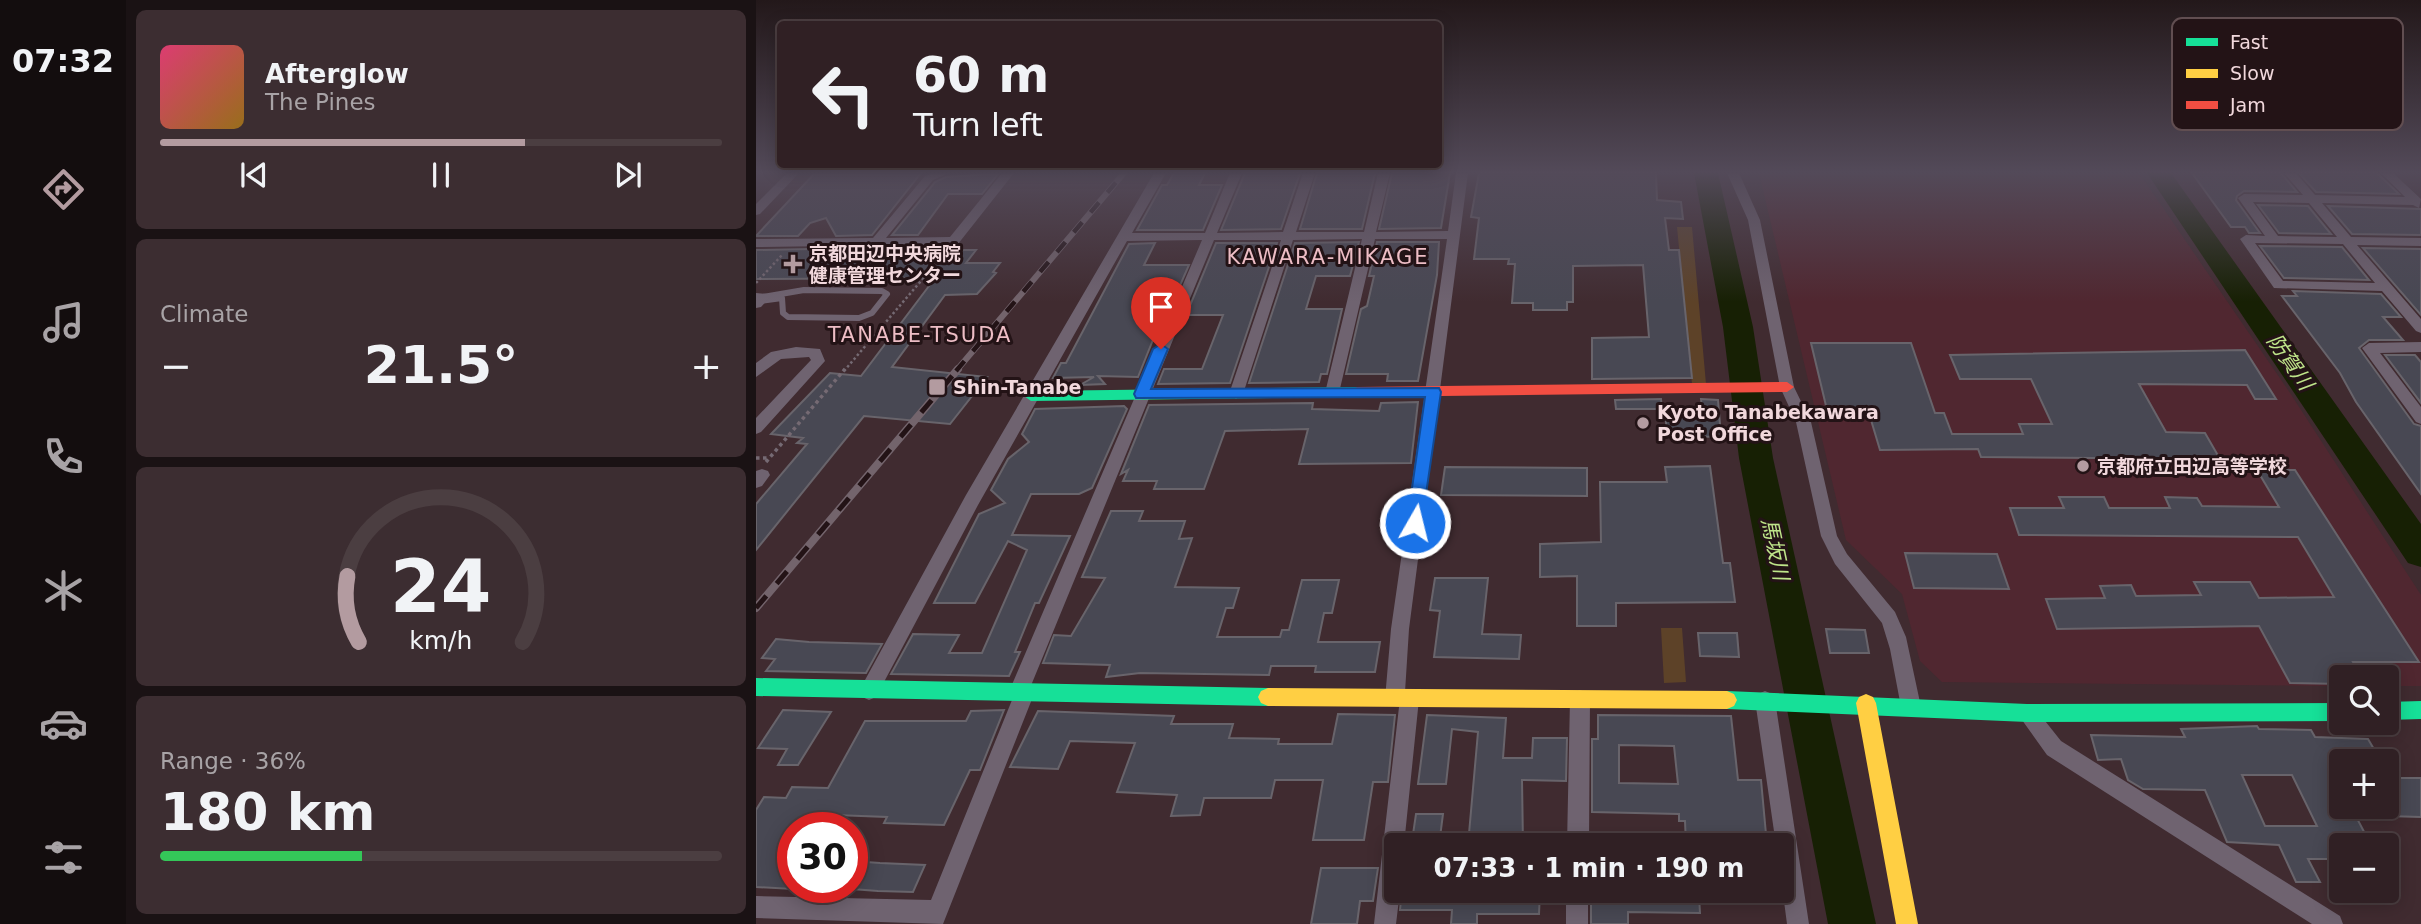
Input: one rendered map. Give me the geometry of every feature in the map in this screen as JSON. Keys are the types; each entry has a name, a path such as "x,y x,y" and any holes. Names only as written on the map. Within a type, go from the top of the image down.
{"street":[{"path":"876,243 898,216"},
{"path":"756,243 954,242 974,216"},
{"path":"869,691 1031,396 1136,216"},
{"path":"756,907 934,917 1141,394 1218,216"},
{"path":"1236,394 1295,216"},
{"path":"1332,393 1374,216"},
{"path":"1385,924 1402,699 1400,629 1456,216"},
{"path":"1752,216 1787,387 1800,406 1829,537 1841,559 1879,601 1892,621 1911,707"},
{"path":"2257,216 2274,239"},
{"path":"2327,216 2421,328"},
{"path":"1124,237 1454,235"},
{"path":"2386,287 2279,285 2246,239 2414,242 2421,256"},
{"path":"2421,347 2370,348 2421,418"},
{"path":"756,372 769,357 780,352 815,352 818,361 756,428"},
{"path":"1031,396 1787,387"},
{"path":"756,687 1402,699 1769,700 2027,713 2329,712"},
{"path":"1578,833 1580,699"},
{"path":"1769,700 1798,924"},
{"path":"1866,703 1907,924"},
{"path":"2399,711 2421,710"},
{"path":"2027,713 2054,748 2332,924"},
{"path":"1577,903 1577,924"}],"lane":[{"path":"804,290 882,291 887,294 872,313 859,318 788,317 783,313 782,298 758,300 804,290"}],"path":[{"path":"756,458 767,458 827,394 954,242"},
{"path":"756,283 793,243"}],"shaded area":[{"name":"京都府立田辺高等学校","path":"1769,216 2169,216 2290,393 2421,595 2421,686 2399,686 2399,665 2329,665 2329,686 1942,682 1920,661 1902,594 1846,540"},
{"path":"1677,227 1692,227 1706,384 1692,384"},
{"path":"1661,628 1682,628 1686,682 1664,683"}],"building":[{"path":"775,216 887,216 872,235 836,236 826,218 810,223 798,236 756,236"},
{"path":"907,216 932,216 918,235 892,235"},
{"path":"1145,216 1209,216 1203,230 1137,230"},
{"path":"1227,216 1285,216 1281,229 1221,230"},
{"path":"1304,216 1365,216 1362,229 1300,229"},
{"path":"1382,216 1443,216 1441,228 1379,229"},
{"path":"1683,216 1683,219 1665,218 1669,250 1679,250 1692,378 1592,379 1592,338 1649,337 1643,265 1573,266 1573,302 1567,302 1567,310 1533,310 1533,303 1512,303 1515,264 1508,264 1509,259 1474,259 1479,218 1471,217"},
{"path":"2223,216 2248,216 2260,233 2249,233 2245,227 2231,227"},
{"path":"2266,216 2316,216 2331,234 2279,233"},
{"path":"2337,216 2421,216 2421,235 2352,234"},
{"path":"1359,242 1350,276 1316,276 1306,309 1342,309 1327,374 1321,374 1319,382 1249,383 1295,243"},
{"path":"1377,242 1439,242 1437,275 1418,381 1387,381 1388,374 1346,374 1361,309 1367,306 1374,276 1369,276"},
{"path":"1155,243 1144,265 1189,265 1167,315 1163,315 1138,377 1098,376 1105,384 1080,385 1094,377 1053,378 1061,363 1066,363 1129,244"},
{"path":"1216,243 1277,243 1230,383 1158,384 1164,369 1202,369 1223,315 1186,315"},
{"path":"2260,246 2342,247 2369,280 2284,278"},
{"path":"908,247 906,250 976,250 966,263 1000,263 993,272 996,273 977,294 945,295 892,367 987,377 950,424 864,416 756,550 756,504 807,444 797,443 803,438 771,434 830,373 861,376 935,278 756,279 756,250"},
{"path":"2363,248 2421,249 2421,315"},
{"path":"2293,291 2381,294 2401,317 2383,317 2403,340 2369,340 2359,348 2414,424 2421,426 2421,494 2356,402 2340,373 2282,296 2297,296"},
{"path":"1811,343 1911,343 1935,413 1944,413 1952,434 2023,434 2019,424 2052,424 2031,379 1960,379 1950,355 2245,350 2276,399 2255,399 2247,385 2139,384 2166,432 2205,433 2220,459 1981,457 1978,449 1880,450 1868,410 1827,410"},
{"path":"2385,355 2415,355 2421,362 2421,403"},
{"path":"1661,399 1662,409 1616,409 1615,400"},
{"path":"1701,399 1718,400 1721,437 1667,436 1665,408 1702,408"},
{"path":"1418,402 1411,463 1299,464 1308,429 1225,431 1204,489 1154,489 1157,481 1123,481 1128,470 1121,474 1149,405 1313,403 1312,409 1379,411 1381,403"},
{"path":"1124,406 1127,409 1092,488 1079,494 1031,494 1012,535 1070,536 1039,603 1035,603 1015,652 1020,652 1009,676 891,674 913,634 959,635 949,653 982,653 1027,550 1008,541 975,603 934,603 979,514 1005,503 991,490 1008,459 1029,442 1022,434 1035,409"},
{"path":"1710,466 1723,563 1730,563 1735,602 1616,603 1616,626 1577,626 1577,576 1540,577 1540,544 1601,542 1600,482 1667,482 1665,467"},
{"path":"1445,467 1587,468 1587,496 1441,495"},
{"path":"2257,470 2295,470 2419,662 2353,662 2355,665 2329,665 2329,684 2290,683 2259,626 2057,629 2046,599 2105,598 2100,586 2131,585 2136,596 2201,595 2194,582 2250,582 2259,598 2334,597 2298,537 2019,535 2010,508 2064,508 2059,497 2104,497 2109,508 2170,508 2165,497 2197,498 2202,506 2279,507"},
{"path":"1111,511 1143,511 1139,521 1185,521 1179,539 1192,538 1175,587 1239,588 1233,608 1226,608 1217,637 1280,637 1282,630 1289,630 1302,580 1339,580 1332,613 1324,613 1318,642 1380,642 1375,672 1315,672 1316,666 1271,666 1269,675 1140,673 1106,677 1110,665 1043,663 1054,635 1071,636 1105,578 1082,577"},
{"path":"1905,553 1997,554 2009,589 1914,588"},
{"path":"1435,578 1488,578 1482,634 1521,635 1519,659 1434,657 1440,611 1430,610"},
{"path":"1826,629 1865,630 1869,653 1830,653"},
{"path":"1698,633 1737,633 1739,657 1700,656"},
{"path":"776,639 882,644 866,673 766,671 775,659 762,658"},
{"path":"783,710 831,712 798,765 778,765 787,749 758,748"},
{"path":"1004,710 980,770 970,770 944,825 884,823 887,817 868,816 868,812 777,812 777,888 756,887 756,810 764,797 786,798 792,787 828,788 865,721 966,721 971,711"},
{"path":"1038,711 1174,716 1171,724 1233,724 1229,738 1279,739 1278,744 1332,744 1338,714 1395,715 1388,782 1373,782 1364,840 1313,840 1323,780 1275,780 1271,798 1204,798 1200,815 1171,816 1177,795 1117,792 1135,743 1070,741 1058,769 1010,767"},
{"path":"1427,715 1506,718 1503,758 1532,758 1533,738 1567,738 1566,781 1522,780 1523,833 1469,833 1478,732 1452,729 1446,784 1418,784"},
{"path":"1598,715 1731,716 1738,780 1761,780 1766,833 1686,833 1685,821 1679,821 1679,814 1592,812 1592,739 1598,739","holes":["1619,745 1674,746 1678,784 1619,783"]},
{"path":"2257,726 2259,729 2311,730 2315,737 2368,739 2374,749 2329,749 2329,819 2357,819 2365,833 2329,833 2329,859 2308,859 2320,882 2296,882 2279,845 2227,842 2205,790 2143,789 2128,780 2121,759 2098,760 2091,735 2185,737 2181,729","holes":["2242,775 2292,775 2317,826 2265,826"]},
{"path":"2399,778 2421,778 2421,817 2399,816"},
{"path":"1416,814 1443,814 1441,833 1413,833"},
{"path":"868,862 925,865 913,892 868,890"},
{"path":"1321,868 1378,868 1373,901 1360,901 1357,924 1311,924"},
{"path":"1401,903 1539,903 1539,914 1477,914 1477,924 1451,924 1452,910 1400,910"},
{"path":"1591,903 1699,903 1700,913 1628,912 1628,924 1591,924"}],"waterway":[{"name":"馬坂川","path":"1715,216 1738,327 1756,458 1852,924"},
{"name":"防賀川","path":"2189,216 2421,552"}],"railway":[{"path":"956,371 1087,216"},
{"path":"756,608 958,369"}],"traffic: fast":[{"path":"1031,396 1357,392"},
{"path":"756,687 1268,697"},
{"path":"1727,700 2027,713 2329,712"},
{"path":"2399,711 2421,710"}],"traffic: slow":[{"path":"1268,697 1727,700"},
{"path":"1866,703 1907,924"}],"traffic: jam":[{"path":"1357,392 1787,387"}],"place":[{"name":"京都田辺中央病院 健康管理センター","path":"793,264"},
{"name":"Shin-Tanabe","path":"937,387"},
{"name":"Kyoto Tanabekawara Post Office","path":"1643,423"},
{"name":"京都府立田辺高等学校","path":"2083,466"}],"district":[{"name":"KAWARA-MIKAGE","path":"1328,257"},
{"name":"TANABE-TSUDA","path":"920,335"}],"route":[{"path":"1161,349 1141,394 1433,392 1415,523"}]}
